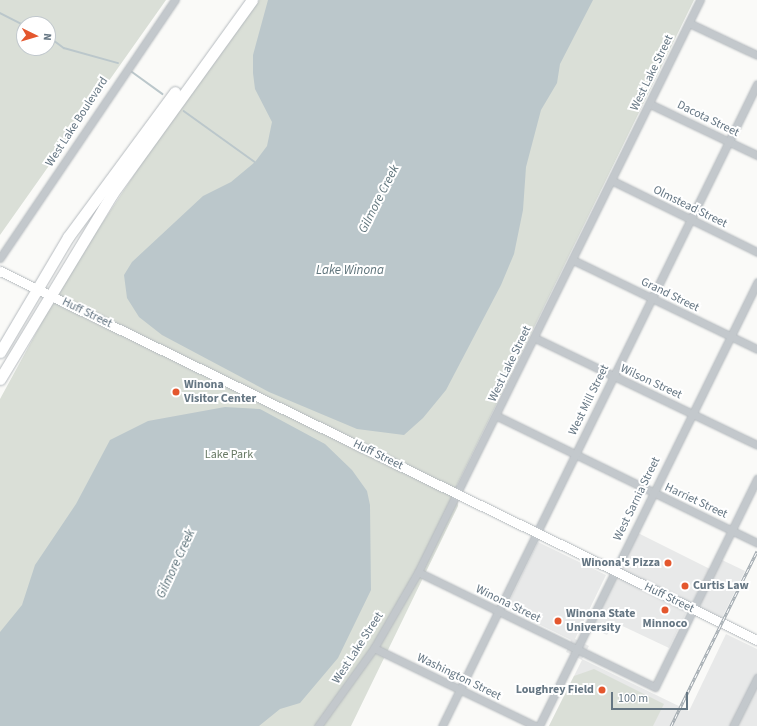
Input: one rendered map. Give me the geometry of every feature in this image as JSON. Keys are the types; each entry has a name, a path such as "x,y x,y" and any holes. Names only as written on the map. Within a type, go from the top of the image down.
{"highway":[{"path":"0,352 35,288 94,200 243,0"},
{"path":"0,379 48,294 127,172 252,0"}],"main road":[{"name":"Huff Street","path":"0,271 757,640"}],"street":[{"name":"West Lake Boulevard","path":"0,258 175,0"},
{"name":"West Lake Street","path":"318,726 374,648 418,572 613,181 700,0"},
{"path":"689,23 757,55"},
{"name":"West Mill Street","path":"442,726 612,376 757,84"},
{"name":"Dacota Street","path":"650,104 757,155"},
{"name":"Olmstead Street","path":"613,181 757,252"},
{"name":"Grand Street","path":"573,260 757,349"},
{"name":"West Sarnia Street","path":"539,726 757,282"},
{"name":"Wilson Street","path":"535,338 692,413 757,446"},
{"name":"Harriet Street","path":"497,416 757,543"},
{"path":"694,610 757,479"},
{"name":"Winona Street","path":"418,572 655,687 694,610"},
{"name":"Washington Street","path":"374,648 535,726"},
{"path":"733,726 757,678"}],"shaded area":[{"path":"638,533 710,569 692,604 620,569"},
{"name":"Winona State University","path":"538,542 606,575 575,639 589,646 582,659 689,711 726,634 757,649 757,726 549,726 582,660 566,652 571,640 506,608"},
{"path":"720,559 745,571 722,618 698,606"},
{"path":"615,576 687,611 669,648 614,622 607,635 590,627"}],"green space":[{"path":"0,0 166,0 0,235"},
{"name":"Lake Park","path":"259,0 694,0 457,485 458,506 351,726 0,726 0,399 66,278 151,149"},
{"name":"Loughrey Field","path":"594,669 664,704 653,726 549,726 574,676"}],"water":[{"name":"Lake Winona","path":"268,0 593,0 560,64 557,83 541,110 526,167 523,210 514,254 501,285 446,390 423,418 404,435 357,429 269,392 162,335 139,317 127,298 124,275 132,262 203,196 231,182 255,162 267,146 272,122 255,89 253,55"},
{"name":"Gilmore Creek","path":"225,407 260,409 325,444 352,470 367,491 370,505 371,590 338,658 300,703 280,709 259,726 0,726 0,632 22,605 35,565 76,504 110,440 148,421"}],"waterway":[{"path":"0,13 16,21"},
{"path":"56,42 64,48 118,63"},
{"path":"131,71 163,94"},
{"path":"184,111 255,162"}],"railway":[{"path":"671,726 757,551"}],"place":[{"name":"Winona Visitor Center","path":"176,392"},
{"name":"Winona's Pizza","path":"668,563"},
{"name":"Curtis Law","path":"685,586"},
{"name":"Minnoco","path":"665,610"},
{"name":"Winona State University","path":"558,621"},
{"name":"Loughrey Field","path":"602,690"}]}
